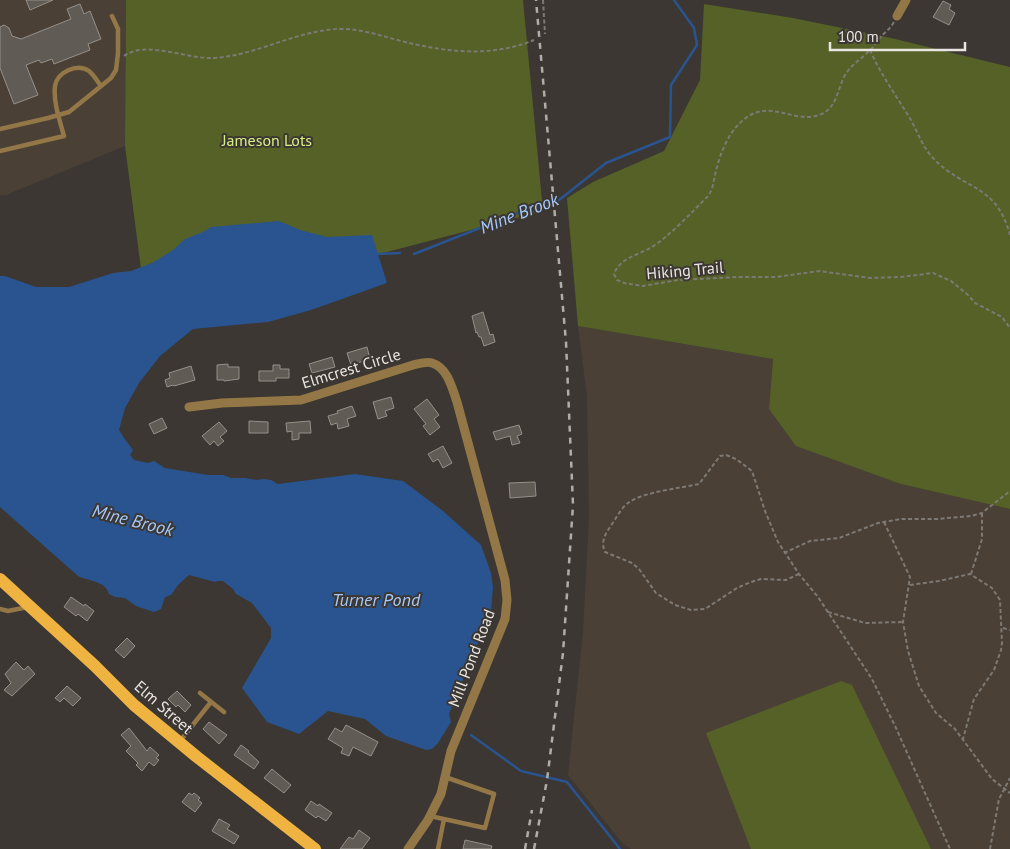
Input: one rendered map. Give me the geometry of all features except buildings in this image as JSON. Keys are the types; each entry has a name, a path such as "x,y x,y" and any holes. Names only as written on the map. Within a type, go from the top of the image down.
{"main road":[{"name":"Elm Street","path":"0,579 95,666 134,705 315,849"}],"street":[{"path":"897,16 906,0"},
{"name":"Elmcrest Circle","path":"189,408 222,402 301,400 413,365 431,362"},
{"name":"Mill Pond Road","path":"408,849 430,816 441,794 451,751 505,618 507,600 505,580 457,402 443,369 431,362"}],"lane":[{"path":"0,128 59,115 71,110 113,75 118,61 118,29 112,16"},
{"path":"0,151 64,136 55,86 56,81 62,74 76,68 85,69 91,73 101,86"},
{"path":"0,609 8,611 29,607"},
{"path":"200,693 224,712"},
{"path":"179,742 211,702"},
{"path":"430,816 485,828 494,794 445,777"},
{"path":"438,849 444,819"}],"path":[{"path":"543,0 546,25 545,34"},
{"name":"Hiking Trail","path":"897,16 890,29 852,66 845,76 835,101 824,113 804,118 771,110 759,112 742,121 726,143 717,167 712,189 708,196 652,247 622,262 616,268 614,274 618,280 624,283 643,286 678,280 776,277 819,271 870,278 933,273 951,281 980,307 998,314 1010,328"},
{"path":"118,61 130,52 142,50 202,58 222,57 307,35 343,29 369,32 454,52 472,53 507,49 534,40"},
{"path":"870,50 930,155 943,167 988,196 1003,215 1010,235"},
{"path":"799,574 786,580 761,579 751,582 737,588 705,609 691,610 675,605 656,593 640,570 632,564 605,552 603,547 604,540 608,529 623,508 635,499 699,484 720,456 726,455 736,459 752,470 772,527 784,553 828,612 872,679 950,849"},
{"path":"784,553 816,540 839,538 884,522 901,519 961,518 982,513 1010,492"},
{"path":"970,574 982,539 982,513"},
{"path":"884,522 910,577 903,622 909,657 918,686 936,713 951,725 992,778 1010,793"},
{"path":"910,585 970,574 996,593 1000,600 1001,650 994,670 974,700 963,739"},
{"path":"828,612 865,622 903,622"},
{"path":"1002,628 1010,630"},
{"path":"990,849 999,799 1010,778"}],"shaded area":[{"path":"0,0 126,0 125,146 6,195 0,195"},
{"path":"578,326 773,359 769,409 901,484 1010,509 1010,849 631,849 623,844 568,775 583,632 589,517 587,396"}],"green space":[{"name":"Jameson Lots","path":"126,0 523,0 543,211 147,315 125,146"},
{"path":"704,4 793,18 891,38 1010,67 1010,509 901,484 796,446 769,409 773,359 578,326 567,198 593,182 664,151 700,80"},
{"path":"841,681 852,685 931,849 751,849 706,733"}],"water":[{"name":"Turner Pond","path":"279,221 300,230 327,237 372,235 387,283 311,310 268,322 193,329 160,356 139,383 125,408 119,430 133,450 130,455 134,460 148,463 154,461 165,468 208,475 223,475 231,478 264,479 278,484 355,474 403,481 443,511 481,545 491,573 493,587 491,611 449,714 451,722 432,749 426,750 386,736 365,719 328,711 299,734 267,722 242,688 271,638 271,628 252,603 236,594 223,581 215,582 189,575 171,595 165,597 161,609 154,612 136,606 125,598 109,594 101,584 78,576 0,507 0,276 36,287 69,287 113,273 131,271 152,263 173,250 185,239 211,227"}],"waterway":[{"name":"Mine Brook","path":"414,254 546,202 559,200 606,163 670,137 671,85 697,45 694,28 674,0"},
{"name":"Mine Brook","path":"377,254 400,253"},
{"name":"Mine Brook","path":"471,735 521,771 567,782 620,849"}],"railway":[{"path":"534,849 547,780 563,653 573,505 566,342 536,0"},
{"path":"525,849 532,810"}]}
